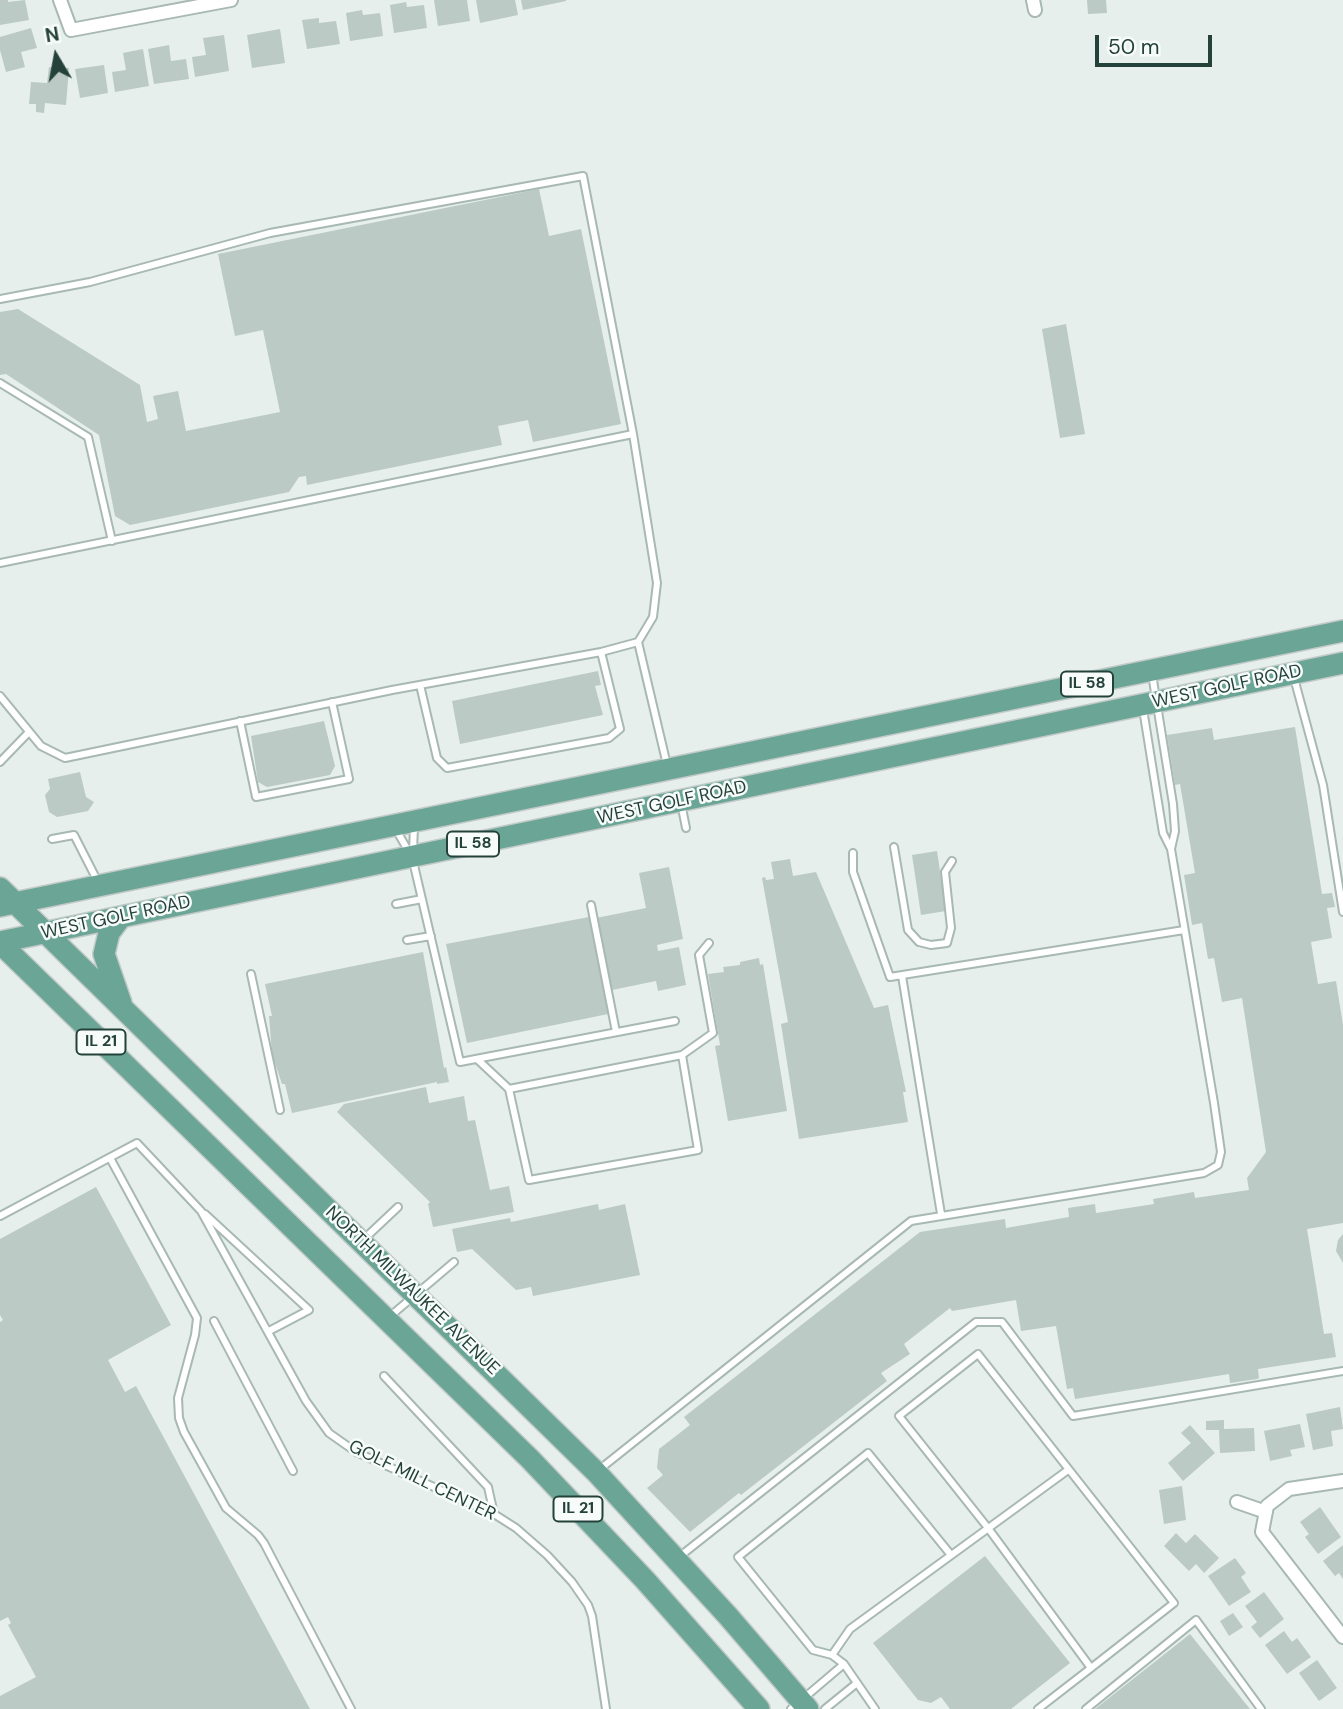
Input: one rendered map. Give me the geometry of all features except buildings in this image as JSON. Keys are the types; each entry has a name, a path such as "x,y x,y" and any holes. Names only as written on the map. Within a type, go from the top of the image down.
{"main road":[{"name":"WEST GOLF ROAD","path":"5,899 100,886 1343,631"},
{"name":"WEST GOLF ROAD","path":"0,943 1343,663"},
{"name":"NORTH MILWAUKEE AVENUE","path":"5,899 45,933 596,1472 677,1559 800,1706"},
{"path":"121,917 109,933 104,954 123,1009"},
{"name":"IL 21","path":"0,943 530,1459 692,1632 759,1709"}],"street":[{"path":"60,0 71,30 231,0"},
{"path":"1343,1481 1289,1489 1267,1506 1262,1532 1343,1637"},
{"path":"1237,1502 1266,1512"}],"lane":[{"path":"0,299 90,282 270,233 583,176 657,583 653,617 638,642 601,652 332,702 65,758 41,746 0,696"},
{"path":"0,383 88,437 112,541"},
{"path":"0,563 632,435"},
{"path":"638,642 668,769"},
{"path":"420,685 437,758 447,768 609,738 620,729 601,652"},
{"path":"596,1472 625,1446 909,1221 1201,1173 1218,1165 1221,1152 1171,849 1163,833 1150,704 1152,670"},
{"path":"1293,673 1323,785 1343,912"},
{"path":"240,721 257,797 349,779 332,702"},
{"path":"1150,704 1173,804 1175,831 1171,849"},
{"path":"0,762 29,732"},
{"path":"681,801 686,828"},
{"path":"404,824 412,856"},
{"path":"404,824 460,1062 676,1021"},
{"path":"52,839 74,835 100,886"},
{"path":"894,847 908,930 919,942 931,945 947,943 951,929 946,872 951,861"},
{"path":"853,853 853,872 890,977 1184,930"},
{"path":"396,904 422,899"},
{"path":"591,905 616,1032"},
{"path":"407,940 431,936"},
{"path":"509,1089 682,1055 713,1033 699,954 709,943"},
{"path":"251,974 279,1110"},
{"path":"902,976 941,1214"},
{"path":"477,1059 509,1089 528,1180 698,1150 682,1055"},
{"name":"GOLF MILL CENTER","path":"0,1216 137,1143 201,1210 310,1407 329,1433 356,1452 494,1514 547,1555 584,1599 592,1616 606,1709"},
{"path":"110,1158 197,1318 178,1398 179,1418 184,1432 226,1507 264,1543 351,1709"},
{"path":"362,1241 398,1207"},
{"path":"201,1210 309,1310 269,1331"},
{"path":"387,1319 454,1262"},
{"path":"214,1321 293,1471"},
{"path":"677,1559 976,1322 1002,1322 1073,1416 1343,1370"},
{"path":"1038,1709 1091,1668 1174,1603 978,1354 899,1416 988,1528 1091,1668"},
{"path":"384,1376 488,1487 494,1514"},
{"path":"875,1709 844,1664 832,1655 813,1650 738,1557 868,1453 951,1555"},
{"path":"832,1655 850,1629 1069,1470"},
{"path":"1086,1709 1196,1620 1261,1709"},
{"path":"800,1706 844,1664"},
{"path":"825,1709 857,1683"}]}
